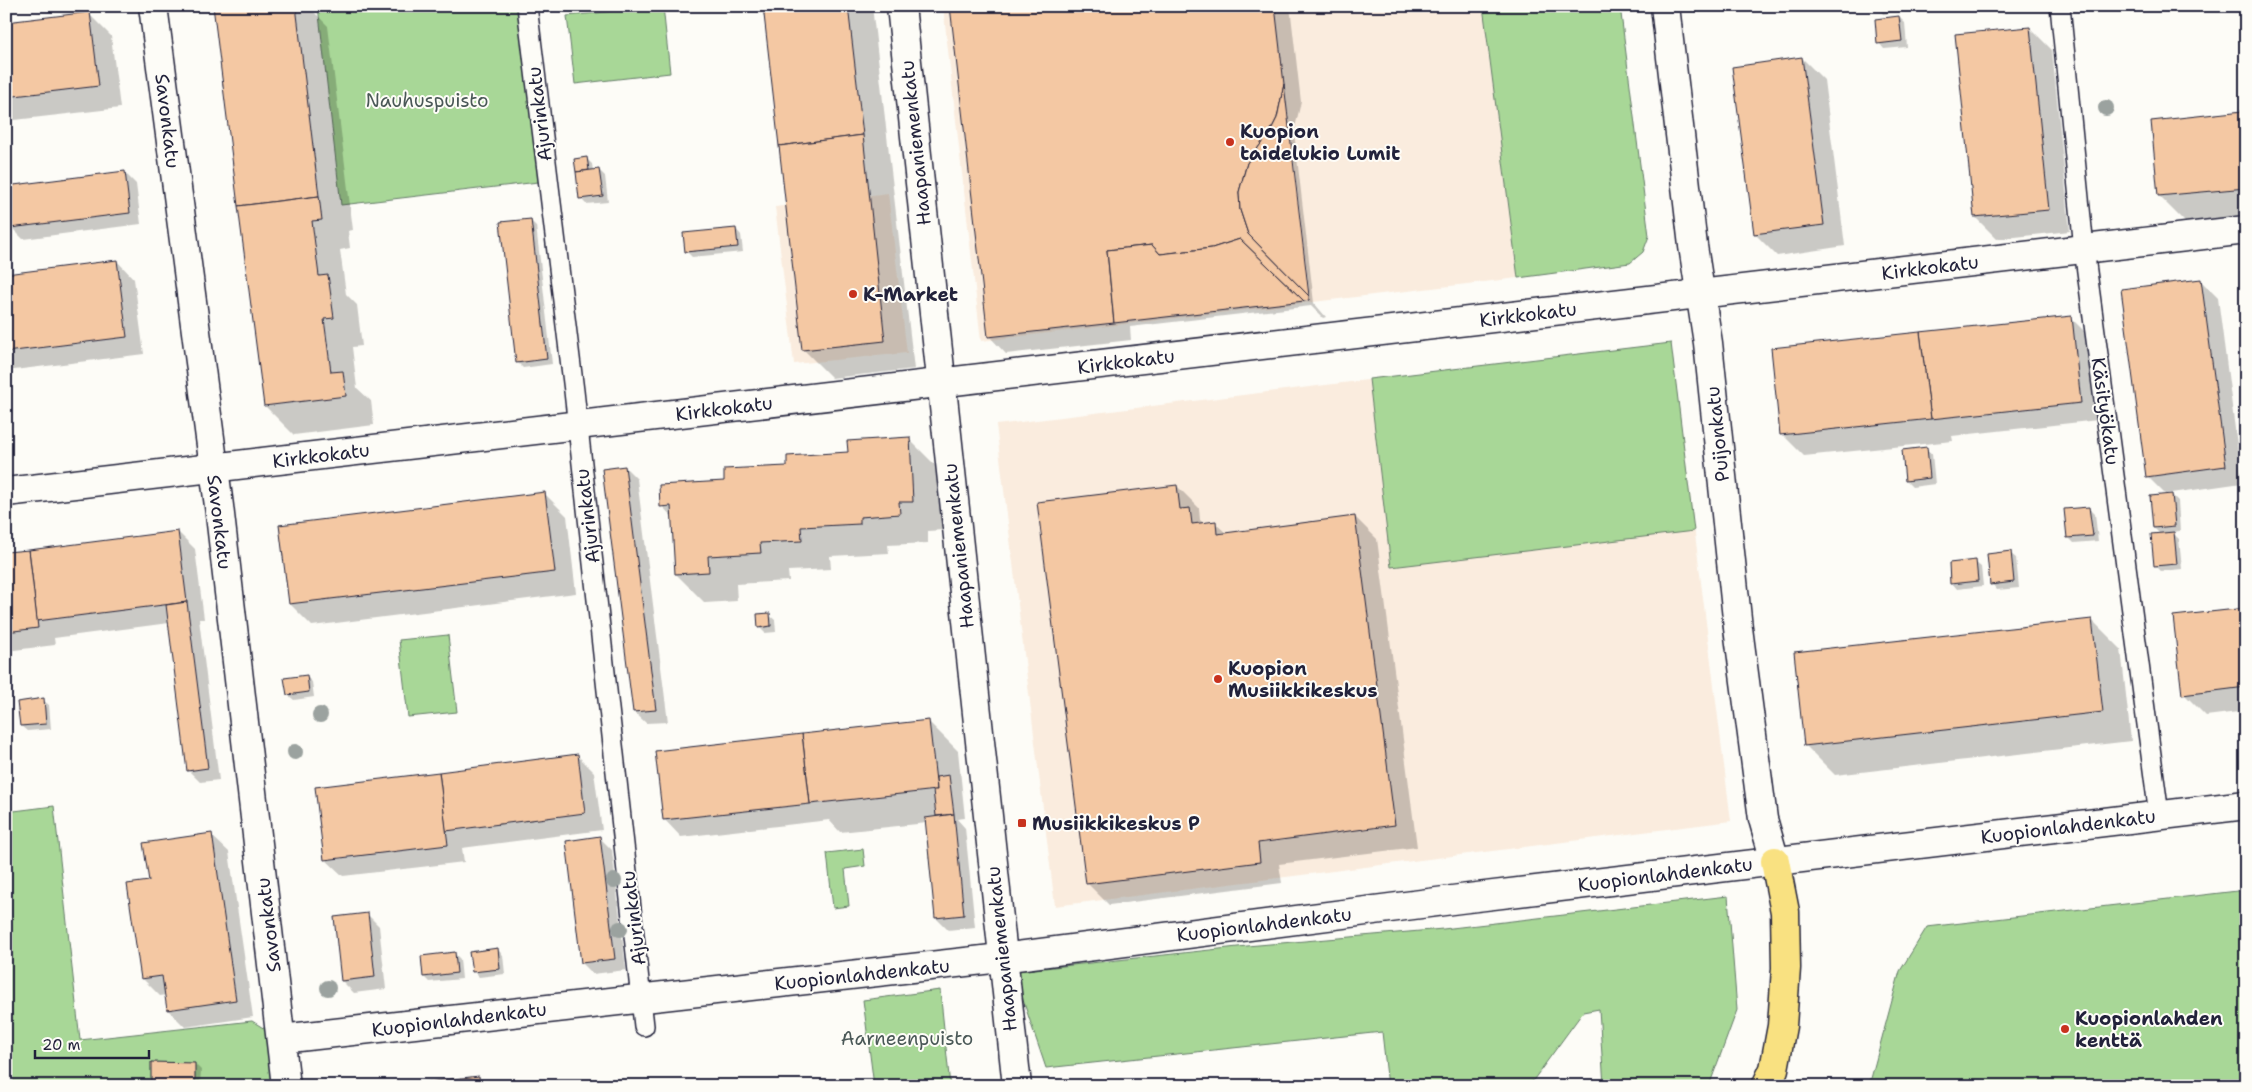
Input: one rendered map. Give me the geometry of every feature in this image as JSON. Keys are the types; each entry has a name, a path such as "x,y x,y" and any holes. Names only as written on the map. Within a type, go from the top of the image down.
{"main road":[{"path":"1766,1086 1774,1069 1782,1026 1786,968 1785,912 1775,861"}],"street":[{"name":"Savonkatu","path":"153,6 214,468 286,1086"},
{"name":"Haapaniemenkatu","path":"901,6 1017,1086"},
{"name":"Puijonkatu","path":"1665,6 1693,246 1708,343 1738,628 1763,819 1775,861"},
{"name":"Kirkkokatu","path":"6,492 2246,230"},
{"name":"Kuopionlahdenkatu","path":"281,1040 1002,958 2246,804"}],"lane":[{"name":"Ajurinkatu","path":"527,6 644,1026"},
{"name":"Käsityökatu","path":"2060,6 2084,249 2159,815"}],"shaded area":[{"name":"Kuopion taidelukio Lumit","path":"943,6 1483,6 1518,278 981,341"},
{"path":"888,193 907,353 794,364 775,207"},
{"path":"1671,343 1731,821 1055,906 996,425"}],"green space":[{"name":"Nauhuspuisto","path":"318,6 527,6 547,181 341,205"},
{"path":"663,6 670,73 575,84 567,16"},
{"path":"1483,6 1620,6 1649,236 1643,252 1630,263 1518,278"},
{"path":"1671,343 1694,531 1391,567 1369,379"},
{"path":"448,635 457,712 408,717 399,640"},
{"path":"54,806 80,1040 252,1021 281,1039 286,1086 6,1086 6,812"},
{"path":"863,849 865,866 845,869 849,906 833,908 827,853"},
{"name":"Kuopionlahden kenttä","path":"2246,890 2246,1086 1869,1086 1900,971 1927,927"},
{"path":"1728,896 1737,1010 1709,1086 1604,1086 1599,1009 1583,1012 1529,1086 1388,1086 1382,1032 1046,1068 1023,1000 1017,971 1247,946 1443,929"},
{"name":"Aarneenpuisto","path":"940,990 950,1086 874,1086 863,1000"}],"building":[{"path":"213,6 296,6 319,196 238,206"},
{"path":"763,6 848,6 863,135 779,146"},
{"path":"950,6 1275,6 1284,84 1277,118 1271,130 1247,163 1239,192 1240,210 1248,234 1309,296 1309,300 1304,301 1240,239 1212,248 1160,254 1152,245 1107,250 1114,323 988,337"},
{"path":"90,12 99,86 6,97 6,22"},
{"path":"1899,16 1902,41 1877,44 1875,19"},
{"path":"2030,27 2049,210 1974,217 1955,34"},
{"path":"1802,57 1824,225 1754,234 1732,67"},
{"path":"1284,84 1309,296 1248,234 1240,210 1239,192 1247,163 1271,130 1277,118"},
{"path":"2243,111 2246,188 2158,196 2151,121"},
{"path":"863,135 885,341 802,350 779,146"},
{"path":"587,157 589,170 576,172 574,159"},
{"path":"599,169 603,196 579,199 576,172"},
{"path":"125,171 130,213 10,228 6,186"},
{"path":"319,196 322,220 312,221 319,276 328,275 334,318 324,319 331,372 343,371 346,396 264,406 238,206"},
{"path":"531,219 547,359 516,363 500,222"},
{"path":"736,228 738,247 685,252 683,233"},
{"path":"1240,239 1304,301 1114,323 1107,250 1152,245 1160,254 1212,248"},
{"path":"117,260 127,337 6,352 6,274"},
{"path":"2201,279 2226,466 2146,477 2121,289"},
{"path":"2072,316 2081,403 1931,419 1920,332"},
{"path":"1920,332 1931,419 1780,435 1771,348"},
{"path":"910,437 913,502 899,502 900,514 860,517 860,524 801,527 802,541 760,543 761,553 708,556 709,572 675,574 671,506 660,507 659,485 724,481 724,469 787,466 787,456 848,452 847,441"},
{"path":"1927,447 1930,478 1905,481 1902,450"},
{"path":"625,466 656,710 633,712 602,469"},
{"name":"Kuopion Musiikkikeskus","path":"1177,485 1180,509 1190,508 1192,524 1216,521 1217,534 1355,516 1395,825 1258,843 1260,862 1086,884 1037,502"},
{"path":"545,492 555,572 289,604 279,525"},
{"path":"2172,494 2175,526 2153,528 2150,496"},
{"path":"2089,507 2093,536 2067,538 2064,509"},
{"path":"178,531 187,602 37,621 29,550"},
{"path":"2174,532 2177,564 2154,566 2151,534"},
{"path":"29,550 38,628 6,632 6,552"},
{"path":"2011,551 2014,582 1990,585 1987,554"},
{"path":"1976,560 1978,581 1950,584 1949,563"},
{"path":"187,602 208,768 187,771 166,605"},
{"path":"2246,608 2246,687 2182,695 2173,616"},
{"path":"770,613 771,626 758,628 757,614"},
{"path":"2092,619 2103,712 1804,746 1794,652"},
{"path":"307,675 309,692 287,695 284,678"},
{"path":"44,698 46,724 20,726 17,702"},
{"path":"929,720 937,790 810,804 802,734"},
{"path":"802,734 810,804 663,820 655,751"},
{"path":"578,754 585,813 446,831 439,772"},
{"path":"439,772 448,845 324,860 315,787"},
{"path":"949,775 954,814 936,816 933,790 937,790 936,777"},
{"path":"954,814 964,915 935,918 925,818"},
{"path":"212,833 236,1000 167,1010 162,976 141,979 127,884 149,881 143,843"},
{"path":"600,836 615,959 581,963 566,841"},
{"path":"368,913 375,977 341,981 334,917"},
{"path":"498,948 500,969 472,972 469,952"},
{"path":"455,952 457,973 423,977 421,956"},
{"path":"151,1062 195,1063 195,1086 151,1086"},
{"path":"479,1076 480,1086 391,1086"}],"place":[{"name":"Kuopion taidelukio Lumit","path":"1230,142"},
{"name":"K-Market","path":"853,294"},
{"name":"Kuopion Musiikkikeskus","path":"1218,679"},
{"name":"Musiikkikeskus P","path":"1022,823"},
{"name":"Kuopionlahden kenttä","path":"2065,1029"}]}
